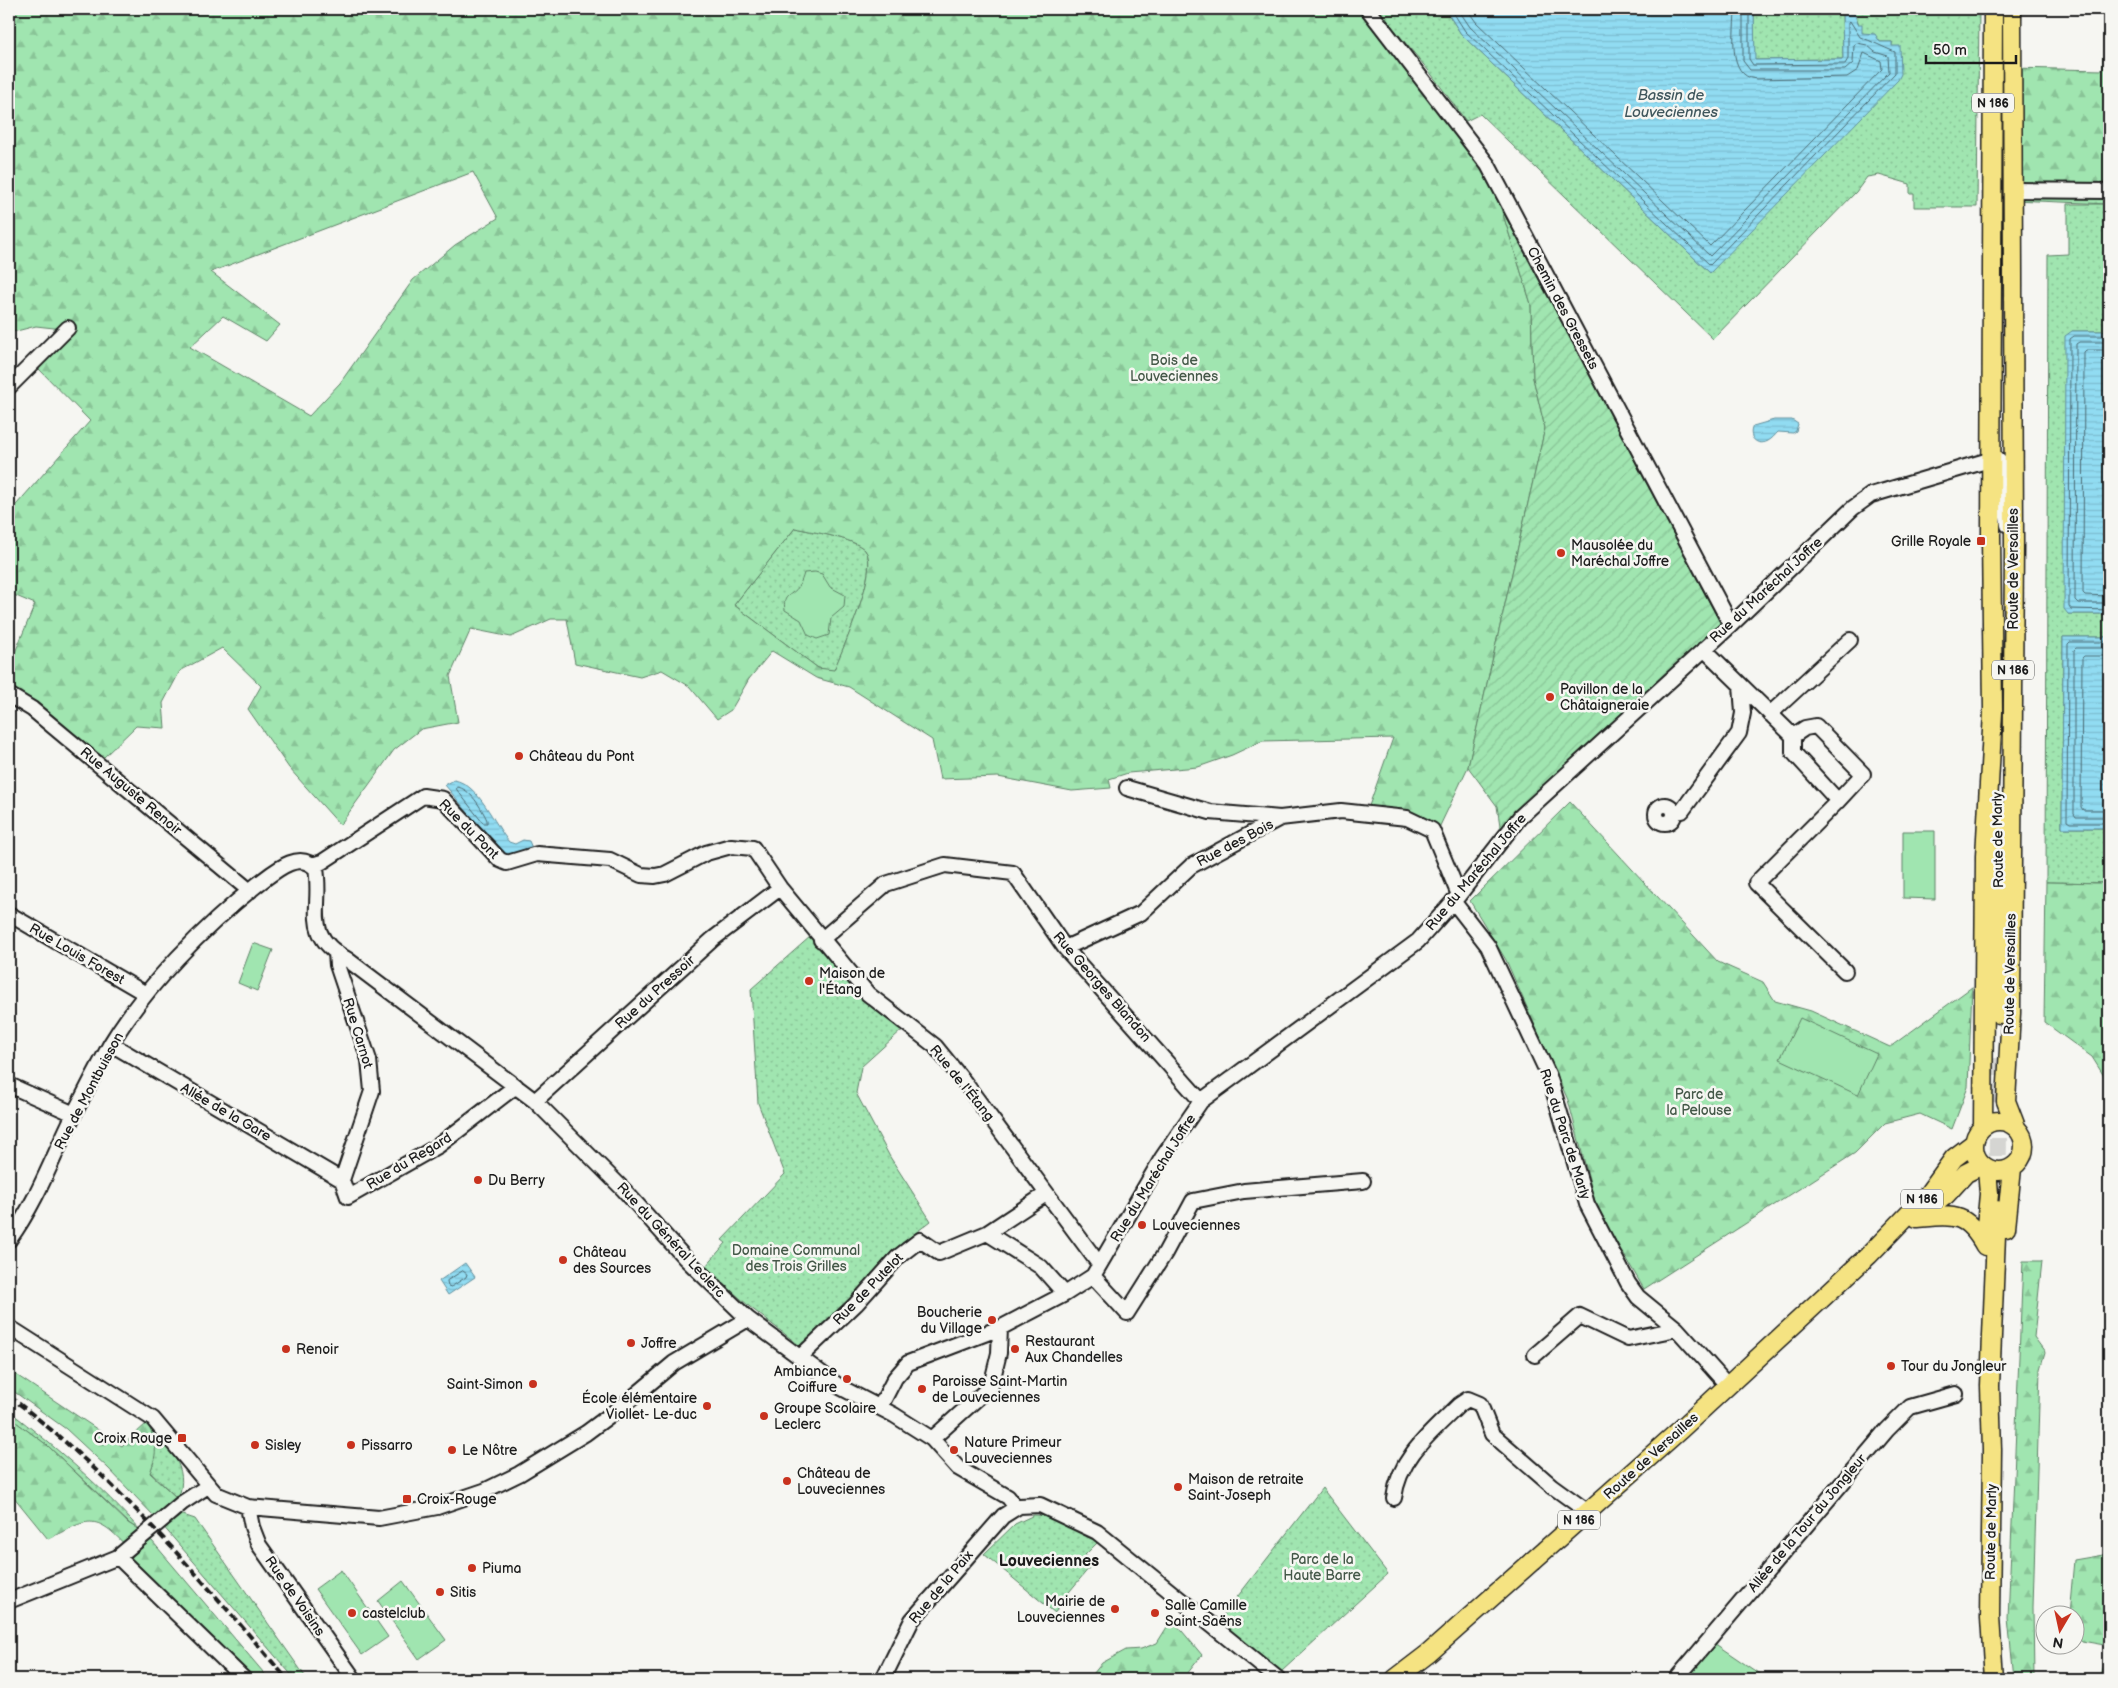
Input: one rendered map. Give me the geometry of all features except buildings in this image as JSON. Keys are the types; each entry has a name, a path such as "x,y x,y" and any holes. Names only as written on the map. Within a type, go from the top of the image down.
{"main road":[{"name":"Route de Versailles","path":"1395,1679 1429,1653 1588,1512 1728,1386 1869,1254 1928,1194 1954,1158 1974,1143 1983,1127 1985,865 1993,712 1991,460 1993,9"},
{"name":"Route de Versailles","path":"2012,9 2014,542 2011,1013 2006,1100 2016,1127 2023,1138 2024,1152 2022,1159 2012,1168"},
{"name":"Route de Marly","path":"1993,712 1996,733 1999,852 1999,1058"},
{"path":"1983,1127 2002,1121 2016,1127"},
{"path":"1974,1143 1977,1159 1985,1167 1999,1172 2012,1168"},
{"name":"Route de Versailles","path":"1869,1254 1946,1195 1966,1173 1985,1167"},
{"name":"Route de Marly","path":"1985,1167 1988,1194 1985,1246 1986,1374 1990,1386"},
{"name":"Route de Marly","path":"1990,1386 2012,1168"},
{"name":"Route de Marly","path":"1994,1679 1990,1617 1992,1450 1990,1386 1997,1210"},
{"path":"1918,1218 1942,1216 1961,1219 1974,1227 1985,1246"},
{"name":"Route de Versailles","path":"1405,1679 1429,1653"}],"street":[{"name":"Chemin des Gressets","path":"1368,9 1488,165 1731,625"},
{"path":"2013,190 2109,191"},
{"path":"1992,198 2013,214"},
{"path":"9,387 68,328"},
{"path":"1991,460 1996,458 2000,462 2007,522 2014,542"},
{"name":"Rue du Maréchal Joffre","path":"1096,1270 1162,1158 1201,1101 1418,941 1456,898 1520,817 1731,625 1865,498 1991,460"},
{"path":"1770,714 1850,640"},
{"path":"1704,648 1793,736 1793,752 1838,801"},
{"path":"1674,812 1682,811 1739,733 1743,713 1741,685"},
{"name":"Rue Auguste Renoir","path":"9,695 32,709 250,891"},
{"path":"1793,736 1805,728 1816,726 1863,774 1756,883 1845,971"},
{"path":"1127,788 1210,812 1280,818"},
{"name":"Rue du Pont","path":"312,865 322,862 422,796 442,799 506,864 537,854 610,860 641,875 655,876 665,874 706,853 731,846 752,848"},
{"name":"Rue du Parc de Marly","path":"1280,818 1340,811 1407,818 1432,830 1456,898 1488,946 1549,1076 1587,1204 1628,1283 1638,1297 1677,1329 1728,1386"},
{"name":"Rue des Bois","path":"1065,948 1142,913 1191,866 1280,818"},
{"name":"Rue de l'Étang","path":"752,848 780,888 821,940 872,998 935,1046 1046,1194 1126,1313 1165,1253 1193,1201 1244,1191 1362,1181"},
{"path":"250,891 280,867 299,860 312,865"},
{"name":"Rue du Général Leclerc","path":"312,865 318,876 315,912 318,928 323,938 336,954 348,960 535,1102 624,1190 685,1258 748,1319 840,1387 880,1407 932,1439 958,1468 1008,1497 1016,1507"},
{"name":"Rue Georges Blandon","path":"821,940 886,884 945,865 1013,873 1065,948 1201,1101"},
{"name":"Rue du Pressoir","path":"535,1102 713,938 780,888"},
{"name":"Rue de Montbuisson","path":"9,1240 35,1200 74,1114 111,1044 146,994 179,957 250,891"},
{"name":"Rue Louis Forest","path":"9,914 146,994"},
{"name":"Rue Carnot","path":"336,954 337,965 370,1060 372,1091 342,1180"},
{"name":"Allée de la Gare","path":"111,1044 342,1180"},
{"path":"9,1085 74,1114"},
{"name":"Rue du Regard","path":"342,1180 348,1197 438,1146 516,1086"},
{"path":"1046,1194 987,1233 1041,1267 1065,1294"},
{"name":"Rue de Putelot","path":"800,1357 856,1304 898,1257 920,1240 939,1252 987,1233"},
{"path":"880,1407 895,1378 908,1363 1000,1328 1065,1294 1096,1270"},
{"path":"1535,1355 1580,1316 1628,1339 1677,1329"},
{"path":"9,1327 153,1419 216,1494 248,1507 379,1518 437,1507 484,1491 519,1474 586,1433 625,1404 674,1363 748,1319"},
{"path":"932,1439 991,1386 998,1353 1000,1328"},
{"name":"Allée de la Tour du Jongleur","path":"1676,1679 1887,1430 1910,1407 1956,1394"},
{"path":"1394,1498 1396,1484 1409,1456 1459,1404 1468,1399 1480,1404 1492,1434 1552,1486 1588,1512"},
{"path":"9,1601 118,1557 182,1502 208,1486"},
{"path":"1016,1507 1029,1504 1043,1506 1097,1532 1278,1679"},
{"name":"Rue de Voisins","path":"248,1507 252,1527 259,1545 354,1679"},
{"name":"Rue de la Paix","path":"883,1679 912,1620 1003,1516 1016,1507"},
{"path":"118,1557 244,1679"}],"green space":[{"name":"Bois de Louveciennes","path":"9,9 1357,9 1483,168 1501,208 1531,304 1533,378 1545,428 1468,767 1438,830 1408,810 1369,806 1393,738 1262,741 1232,755 1198,767 1128,773 1109,779 1111,788 1072,791 998,777 940,779 932,740 849,687 816,678 772,651 749,679 731,710 717,719 689,686 662,670 640,677 575,663 567,619 551,619 511,637 471,629 450,676 458,722 421,729 394,750 340,825 289,768 248,709 261,686 222,648 180,671 163,703 165,728 136,726 104,757 9,696 9,667 35,604 9,593 9,513 90,421 36,366 72,330 36,326 9,333","holes":["473,172 498,218 455,245 413,280 340,383 309,416 190,347 223,316 266,341 280,325 211,272","795,528 852,542 865,550 869,559 864,590 852,628 834,670 818,668 734,605"]},
{"path":"1377,9 1445,9 1461,34 1710,273 1892,46 1892,42 1880,42 1876,37 1862,34 1853,9 1979,9 1977,207 1914,207 1914,194 1910,194 1910,184 1879,175 1867,177 1856,192 1713,339 1480,114 1466,121 1429,71"},
{"path":"1754,9 1842,9 1843,59 1754,60"},
{"path":"2104,9 2109,9 2109,204 2013,200 2012,68 2103,70"},
{"path":"2068,204 2109,204 2109,331 2072,331 2068,614 2109,614 2109,637 2063,637 2062,828 2109,828 2109,883 2046,882 2048,255 2068,254"},
{"path":"1501,208 1722,626 1501,832 1497,806 1468,767 1545,428 1533,378 1531,304"},
{"path":"795,528 852,542 865,550 869,559 864,590 852,628 834,671 818,668 734,605"},
{"path":"815,572 822,574 830,587 845,595 844,607 831,618 829,635 817,639 808,635 801,620 785,610 784,605 786,598 799,586 804,573"},
{"name":"Parc de la Pelouse","path":"1570,802 1718,962 1763,982 1775,1001 1811,1011 1890,1047 1972,987 1968,1087 1952,1129 1920,1114 1885,1123 1855,1153 1644,1289 1597,1209 1568,1100 1506,960 1470,901"},
{"path":"1903,831 1935,831 1935,899 1903,898"},
{"path":"2046,882 2109,883 2109,1084 2092,1057 2044,1022"},
{"name":"Domaine Communal des Trois Grilles","path":"811,936 864,1001 903,1029 861,1067 856,1093 890,1157 931,1221 892,1251 804,1349 750,1307 705,1267 726,1243 722,1240 785,1174 758,1103 751,989"},
{"path":"253,943 273,950 257,991 238,983"},
{"path":"1800,1018 1877,1054 1858,1095 1780,1059"},
{"path":"2023,1261 2042,1261 2034,1337 2045,1352 2040,1369 2033,1607 2034,1679 2014,1679 2008,1619"},
{"path":"9,1370 122,1446 147,1423 153,1436 155,1447 150,1473 178,1499 156,1518 108,1468 66,1429 9,1388"},
{"path":"9,1411 78,1468 141,1531 130,1524 47,1445 9,1417"},
{"path":"9,1417 47,1445 128,1523 141,1531 125,1545 105,1527 89,1522 71,1527 48,1539 9,1491"},
{"path":"147,1423 169,1449 179,1467 181,1487 178,1499 150,1472 155,1459"},
{"name":"Parc de la Haute Barre","path":"1322,1488 1388,1574 1282,1671 1217,1623"},
{"path":"183,1515 195,1519 307,1679 295,1679 162,1525 173,1516"},
{"path":"1034,1515 1059,1521 1098,1542 1085,1555 1094,1562 1060,1603 1055,1613 984,1554 1015,1524"},
{"path":"147,1539 152,1541 269,1679 249,1679 131,1562 132,1555"},
{"path":"2109,1554 2109,1646 2086,1642 2086,1606 2070,1606 2074,1560"},
{"name":"castelclub","path":"341,1570 388,1637 362,1655 315,1589"},
{"name":"castelclub","path":"403,1581 446,1640 419,1659 378,1601"},
{"path":"1172,1619 1202,1655 1183,1679 1089,1679 1102,1663 1126,1650 1141,1649 1157,1643"},
{"path":"1714,1643 1767,1679 1685,1679"},
{"path":"2109,1646 2109,1679 2100,1679"}],"water":[{"name":"Bassin de Louveciennes","path":"1445,9 1754,9 1755,60 1843,59 1842,9 1853,9 1858,24 1862,24 1862,33 1875,34 1880,42 1892,42 1892,46 1900,46 1901,74 1898,80 1710,273 1461,34"},
{"path":"2072,331 2109,331 2109,614 2068,614 2064,609 2065,336"},
{"path":"1774,420 1792,420 1798,424 1796,431 1793,433 1778,432 1764,443 1754,440 1751,434 1753,426"},
{"path":"2063,637 2109,637 2109,828 2062,828"},
{"path":"454,780 463,783 471,789 509,842 515,844 523,840 529,841 532,848 519,856 503,855 445,785"},
{"path":"465,1263 475,1277 448,1295 439,1281"}],"tunnel":[{"path":"1997,1210 1999,1058"}],"railway":[{"path":"9,1396 85,1460 156,1530 287,1679"}],"place":[{"name":"Grille Royale","path":"1981,541"},
{"name":"Mausolée du Maréchal Joffre","path":"1561,553"},
{"name":"Pavillon de la Châtaigneraie","path":"1550,697"},
{"name":"Château du Pont","path":"519,756"},
{"name":"Maison de l'Étang","path":"809,981"},
{"name":"Du Berry","path":"478,1180"},
{"name":"Louveciennes","path":"1142,1225"},
{"name":"Château des Sources","path":"563,1260"},
{"name":"Boucherie du Village","path":"992,1320"},
{"name":"Joffre","path":"631,1343"},
{"name":"Renoir","path":"286,1349"},
{"name":"Restaurant Aux Chandelles","path":"1015,1349"},
{"name":"Tour du Jongleur","path":"1891,1366"},
{"name":"Ambiance Coiffure","path":"847,1379"},
{"name":"Saint-Simon","path":"533,1384"},
{"name":"Paroisse Saint-Martin de Louveciennes","path":"922,1389"},
{"name":"École élémentaire Viollet- Le-duc","path":"707,1406"},
{"name":"Groupe Scolaire Leclerc","path":"764,1416"},
{"name":"Croix Rouge","path":"182,1438"},
{"name":"Sisley","path":"255,1445"},
{"name":"Pissarro","path":"351,1445"},
{"name":"Le Nôtre","path":"452,1450"},
{"name":"Nature Primeur Louveciennes","path":"954,1450"},
{"name":"Château de Louveciennes","path":"787,1481"},
{"name":"Maison de retraite Saint-Joseph","path":"1178,1487"},
{"name":"Croix-Rouge","path":"407,1499"},
{"name":"Piuma","path":"472,1568"},
{"name":"Sitis","path":"440,1592"},
{"name":"Mairie de Louveciennes","path":"1115,1609"},
{"name":"castelclub","path":"352,1613"},
{"name":"Salle Camille Saint-Saëns","path":"1155,1613"}],"district":[{"name":"Louveciennes","path":"1049,1561"}]}
